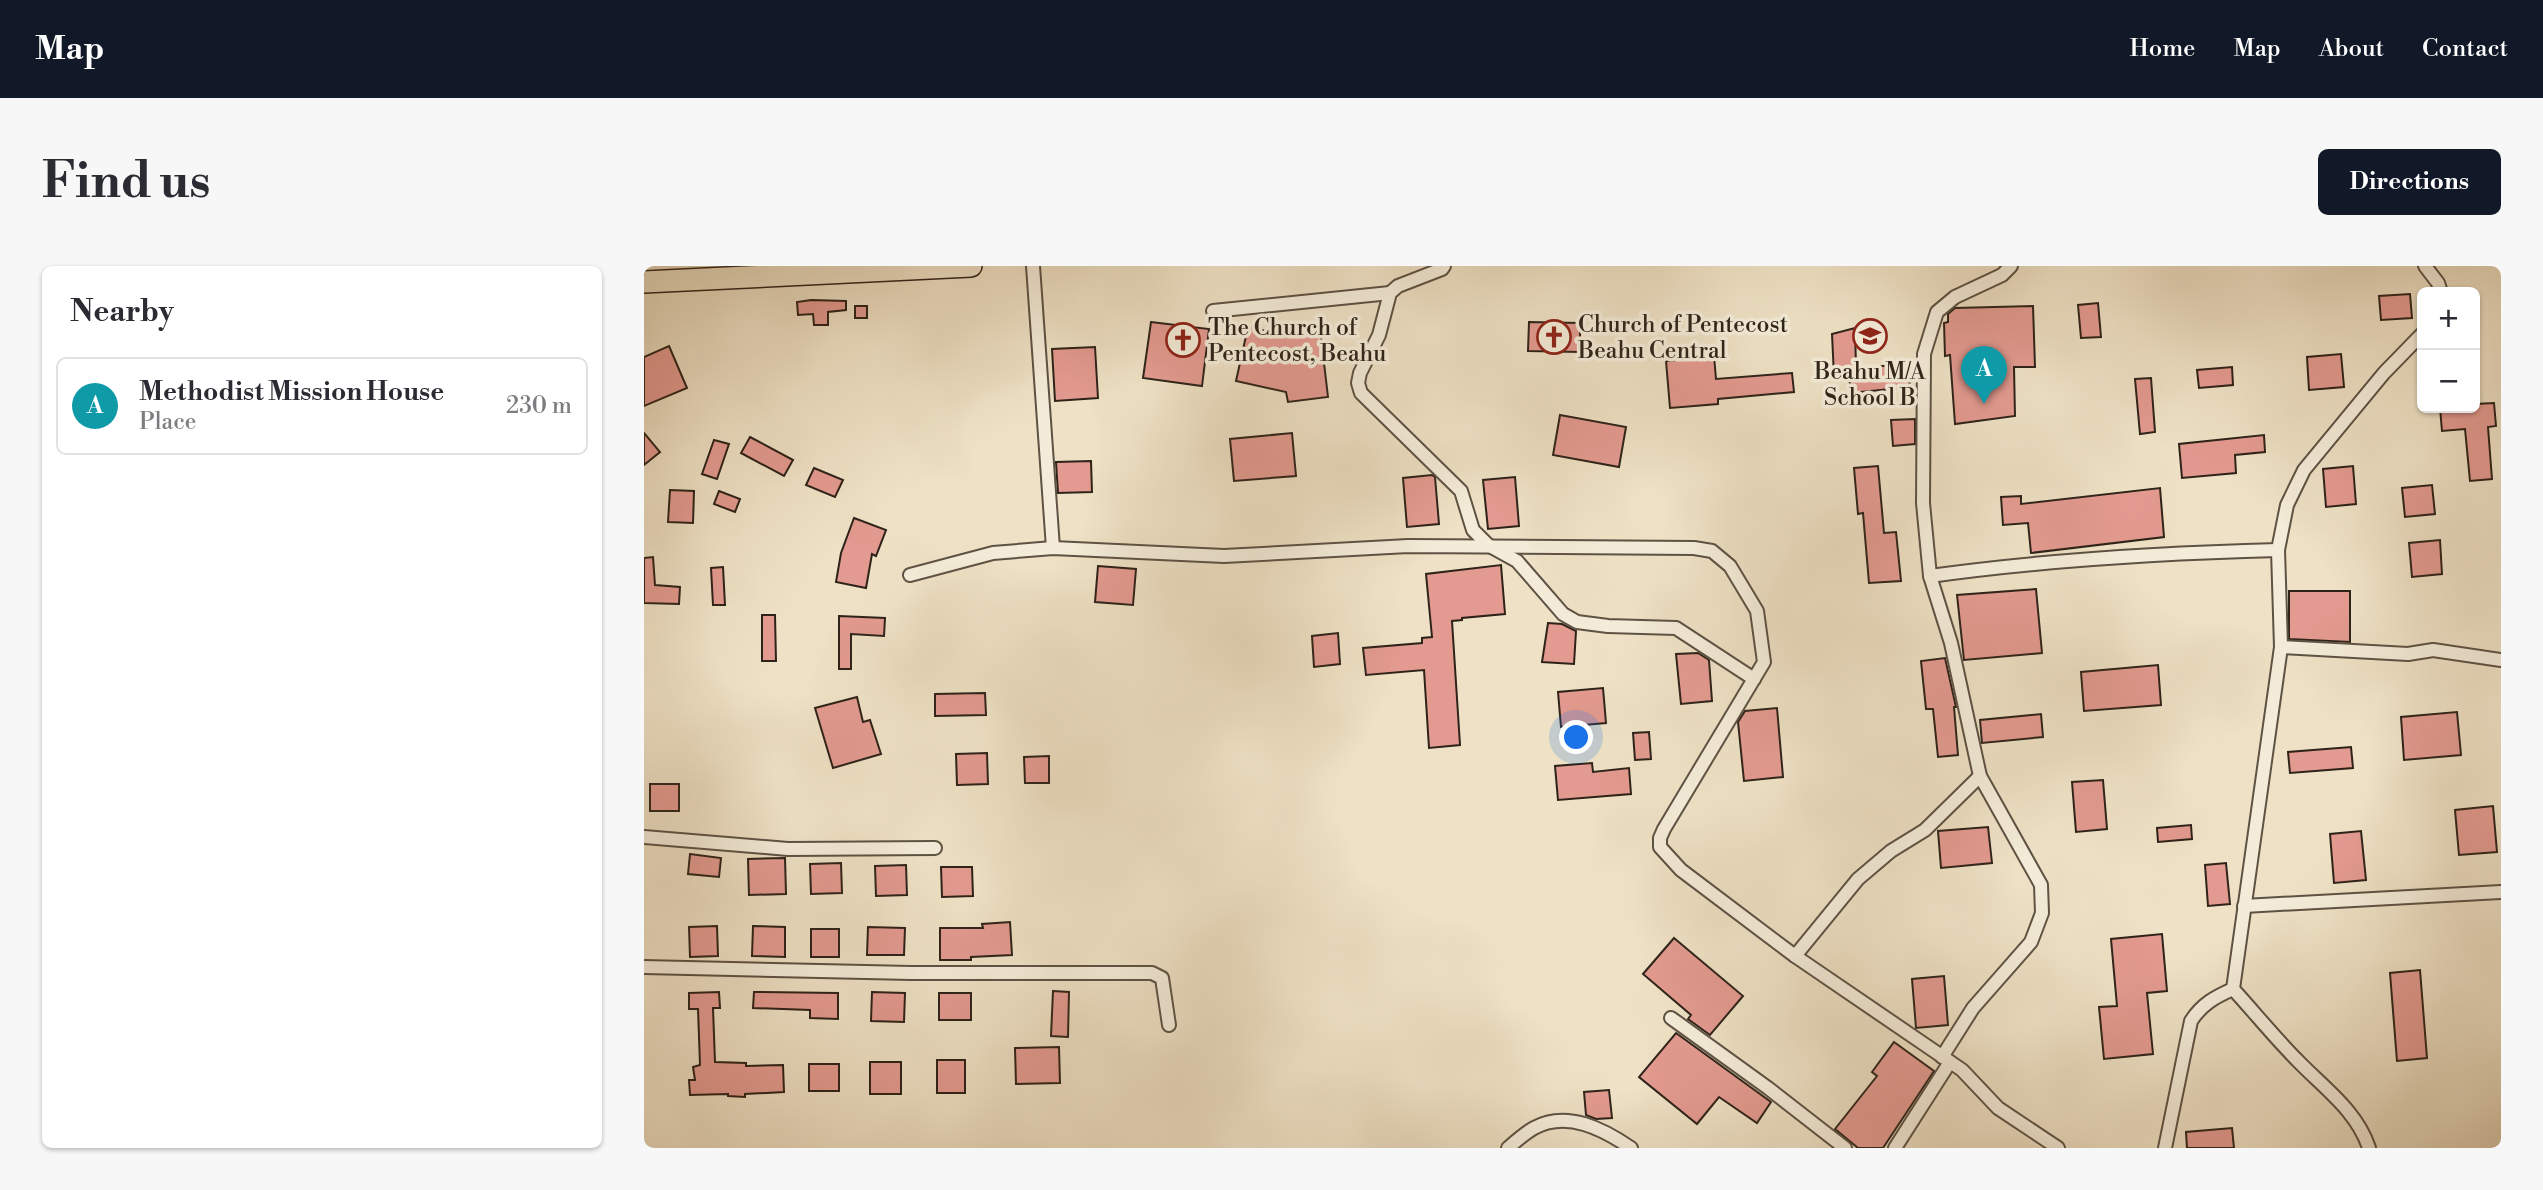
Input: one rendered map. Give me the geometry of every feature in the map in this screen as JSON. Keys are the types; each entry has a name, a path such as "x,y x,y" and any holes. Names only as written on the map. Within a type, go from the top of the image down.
{"highway":[{"path":"644,282 971,266"}],"street":[{"path":"1033,266 1053,548"},
{"path":"1444,266 1443,269 1398,286 1390,293 1379,335 1360,373 1358,383 1361,393 1461,491 1473,530 1488,545 1517,561 1563,614 1577,622 1608,626 1676,628 1754,679"},
{"path":"1895,1148 1973,1008 2031,942 2042,913 2041,885 1980,776 1951,643 1930,576 1923,503 1923,369 1928,336 1937,312 1955,297 2002,275 2011,266"},
{"path":"2425,266 2439,287"},
{"path":"1213,312 1390,293"},
{"path":"2369,1148 2365,1136 2347,1108 2298,1062 2233,989 2281,647 2278,550 2287,505 2304,470 2384,373 2417,339"},
{"path":"910,575 993,553 1053,548 1224,556 1408,546 1488,545 1694,548 1712,551 1730,566 1757,611 1764,662 1664,829 1660,847 1681,870 1795,956 1968,1075 1998,1108 2058,1148"},
{"path":"1930,576 1987,568 2157,553 2278,550"},
{"path":"2281,647 2408,654 2432,650 2501,660"},
{"path":"1795,956 1858,879 1891,851 1925,830 1980,776"},
{"path":"644,837 788,849 935,848"},
{"path":"2244,906 2501,892"},
{"path":"644,967 911,973 1152,974 1162,978 1169,1025"},
{"path":"2165,1148 2190,1021 2198,1009 2213,998 2233,989"},
{"path":"1671,1018 1845,1148"},
{"path":"1508,1148 1532,1129 1548,1122 1559,1121 1598,1128 1630,1148"}],"building":[{"path":"2410,294 2412,318 2381,320 2379,296"},
{"path":"846,301 846,310 828,312 828,325 814,325 813,314 798,315 797,302"},
{"path":"2098,303 2101,337 2081,338 2078,305"},
{"path":"855,306 867,306 867,318 855,318"},
{"path":"2033,306 2035,367 2014,367 2015,416 1955,424 1950,355 1945,356 1944,323 1948,322 1948,314 1955,308"},
{"path":"1151,322 1209,329 1202,386 1143,378"},
{"name":"Church of Pentecost Beahu Central","path":"1529,322 1580,323 1580,352 1528,351"},
{"path":"1248,327 1280,334 1320,329 1328,397 1288,402 1286,392 1236,381"},
{"path":"1855,328 1856,367 1908,365 1910,387 1851,393 1849,376 1834,376 1832,334"},
{"path":"669,346 687,388 644,406 644,357"},
{"path":"1095,347 1098,398 1055,401 1052,349"},
{"path":"2341,354 2344,387 2309,390 2307,357"},
{"path":"1714,356 1716,379 1792,373 1794,392 1718,399 1718,404 1670,408 1666,361"},
{"path":"2232,367 2233,385 2199,388 2197,370"},
{"path":"2151,378 2155,432 2140,434 2135,379"},
{"path":"2494,403 2496,426 2488,427 2492,479 2470,481 2465,429 2442,431 2440,413 2480,413 2480,404"},
{"path":"1560,415 1626,427 1619,467 1553,455"},
{"path":"1915,419 1915,444 1893,446 1891,420"},
{"path":"644,433 660,452 644,465"},
{"path":"1292,433 1296,476 1234,481 1230,439"},
{"path":"2264,435 2265,452 2235,455 2236,473 2182,478 2179,444"},
{"path":"750,437 793,460 784,476 741,453"},
{"path":"714,440 729,444 717,479 702,474"},
{"path":"1091,461 1092,492 1058,493 1056,462"},
{"path":"1878,466 1884,533 1896,532 1901,581 1869,583 1863,513 1858,514 1854,468"},
{"path":"2353,466 2356,504 2326,507 2323,469"},
{"path":"814,468 843,480 835,497 806,485"},
{"path":"1435,477 1439,524 1407,527 1403,478"},
{"path":"1515,477 1519,526 1488,529 1483,480"},
{"path":"2432,485 2435,514 2405,517 2402,488"},
{"path":"2160,488 2164,537 2031,553 2028,523 2003,525 2001,497 2021,496 2021,504"},
{"path":"670,490 694,491 693,523 668,522"},
{"path":"719,491 740,499 735,512 714,504"},
{"path":"854,518 886,530 876,556 872,554 866,588 836,582 841,553"},
{"path":"2440,540 2442,574 2412,577 2409,543"},
{"path":"653,557 655,585 680,587 679,604 644,603 644,558"},
{"path":"1501,565 1505,614 1452,621 1460,745 1429,748 1424,670 1366,675 1363,648 1422,643 1422,638 1432,637 1426,574"},
{"path":"1098,566 1136,569 1133,605 1095,602"},
{"path":"723,567 725,605 713,605 711,568"},
{"path":"2036,589 2042,653 1964,660 1957,595"},
{"path":"2289,591 2350,591 2350,642 2289,639"},
{"path":"762,615 775,615 776,661 762,661"},
{"path":"839,616 885,618 884,636 851,634 851,669 839,669"},
{"path":"1548,623 1562,624 1576,631 1574,664 1542,662"},
{"path":"1338,633 1340,664 1314,667 1312,636"},
{"path":"1698,653 1709,660 1712,701 1681,704 1676,654"},
{"path":"1945,658 1956,707 1958,755 1938,757 1933,709 1926,709 1921,661"},
{"path":"2158,665 2161,705 2084,711 2081,672"},
{"path":"1603,688 1606,723 1561,727 1558,692"},
{"path":"985,693 986,715 935,716 935,694"},
{"path":"857,697 863,722 870,720 881,754 833,768 815,708"},
{"path":"1777,708 1783,777 1744,781 1738,722 1745,711"},
{"path":"2457,712 2461,755 2404,760 2401,717"},
{"path":"2041,714 2043,737 1982,743 1980,720"},
{"path":"1649,732 1651,759 1635,760 1633,733"},
{"path":"2351,747 2353,768 2290,773 2288,752"},
{"path":"987,753 988,784 957,785 956,754"},
{"path":"1049,756 1049,783 1025,783 1024,757"},
{"path":"1592,763 1593,772 1629,768 1631,794 1558,800 1555,766"},
{"path":"2103,780 2107,829 2076,832 2072,782"},
{"path":"650,784 679,784 679,811 650,811"},
{"path":"2493,806 2497,852 2459,855 2455,810"},
{"path":"2191,825 2192,839 2158,842 2157,828"},
{"path":"1988,827 1992,863 1941,868 1938,831"},
{"path":"2361,831 2366,880 2334,883 2330,834"},
{"path":"690,854 721,858 719,877 688,874"},
{"path":"785,858 786,894 749,895 748,859"},
{"path":"841,863 842,893 811,894 810,864"},
{"path":"2226,863 2230,904 2208,906 2205,865"},
{"path":"906,865 907,895 876,896 875,866"},
{"path":"941,867 972,867 973,896 942,897"},
{"path":"1010,922 1012,955 971,957 971,960 940,960 940,928 983,928 982,924"},
{"path":"717,926 718,956 690,957 689,927"},
{"path":"753,926 785,927 785,957 752,956"},
{"path":"868,927 905,928 904,955 867,955"},
{"path":"811,929 839,929 839,957 811,957"},
{"path":"2162,934 2167,991 2147,993 2153,1054 2104,1059 2099,1007 2117,1006 2111,939"},
{"path":"1674,938 1743,996 1710,1035 1688,1019 1691,1015 1643,974"},
{"path":"2420,970 2427,1058 2397,1061 2390,973"},
{"path":"1944,976 1948,1025 1916,1028 1912,979"},
{"path":"1053,991 1069,992 1068,1037 1051,1036"},
{"path":"719,992 720,1008 713,1008 715,1062 746,1063 746,1066 783,1065 784,1092 745,1094 745,1097 728,1094 690,1095 689,1080 695,1080 693,1067 700,1065 698,1009 689,1009 689,993"},
{"path":"754,992 838,993 838,1019 810,1018 810,1010 753,1008"},
{"path":"872,992 905,993 904,1022 871,1021"},
{"path":"939,993 971,993 971,1020 939,1020"},
{"path":"1676,1033 1771,1102 1757,1123 1719,1097 1697,1124 1639,1077"},
{"path":"1894,1042 1934,1071 1883,1148 1858,1148 1835,1129 1877,1076 1872,1072"},
{"path":"1059,1047 1060,1083 1016,1084 1015,1048"},
{"path":"937,1060 965,1060 965,1093 937,1093"},
{"path":"870,1062 901,1062 901,1094 870,1094"},
{"path":"809,1064 839,1064 839,1091 809,1091"},
{"path":"1609,1090 1612,1118 1596,1119 1586,1115 1584,1092"},
{"path":"2232,1128 2234,1148 2187,1148 2186,1132"}],"place":[{"name":"Beahu M/A School B","path":"1870,336"},
{"name":"Church of Pentecost Beahu Central","path":"1554,337"},
{"name":"The Church of Pentecost, Beahu","path":"1183,340"},
{"name":"Methodist Mission House","path":"1984,404"}]}
